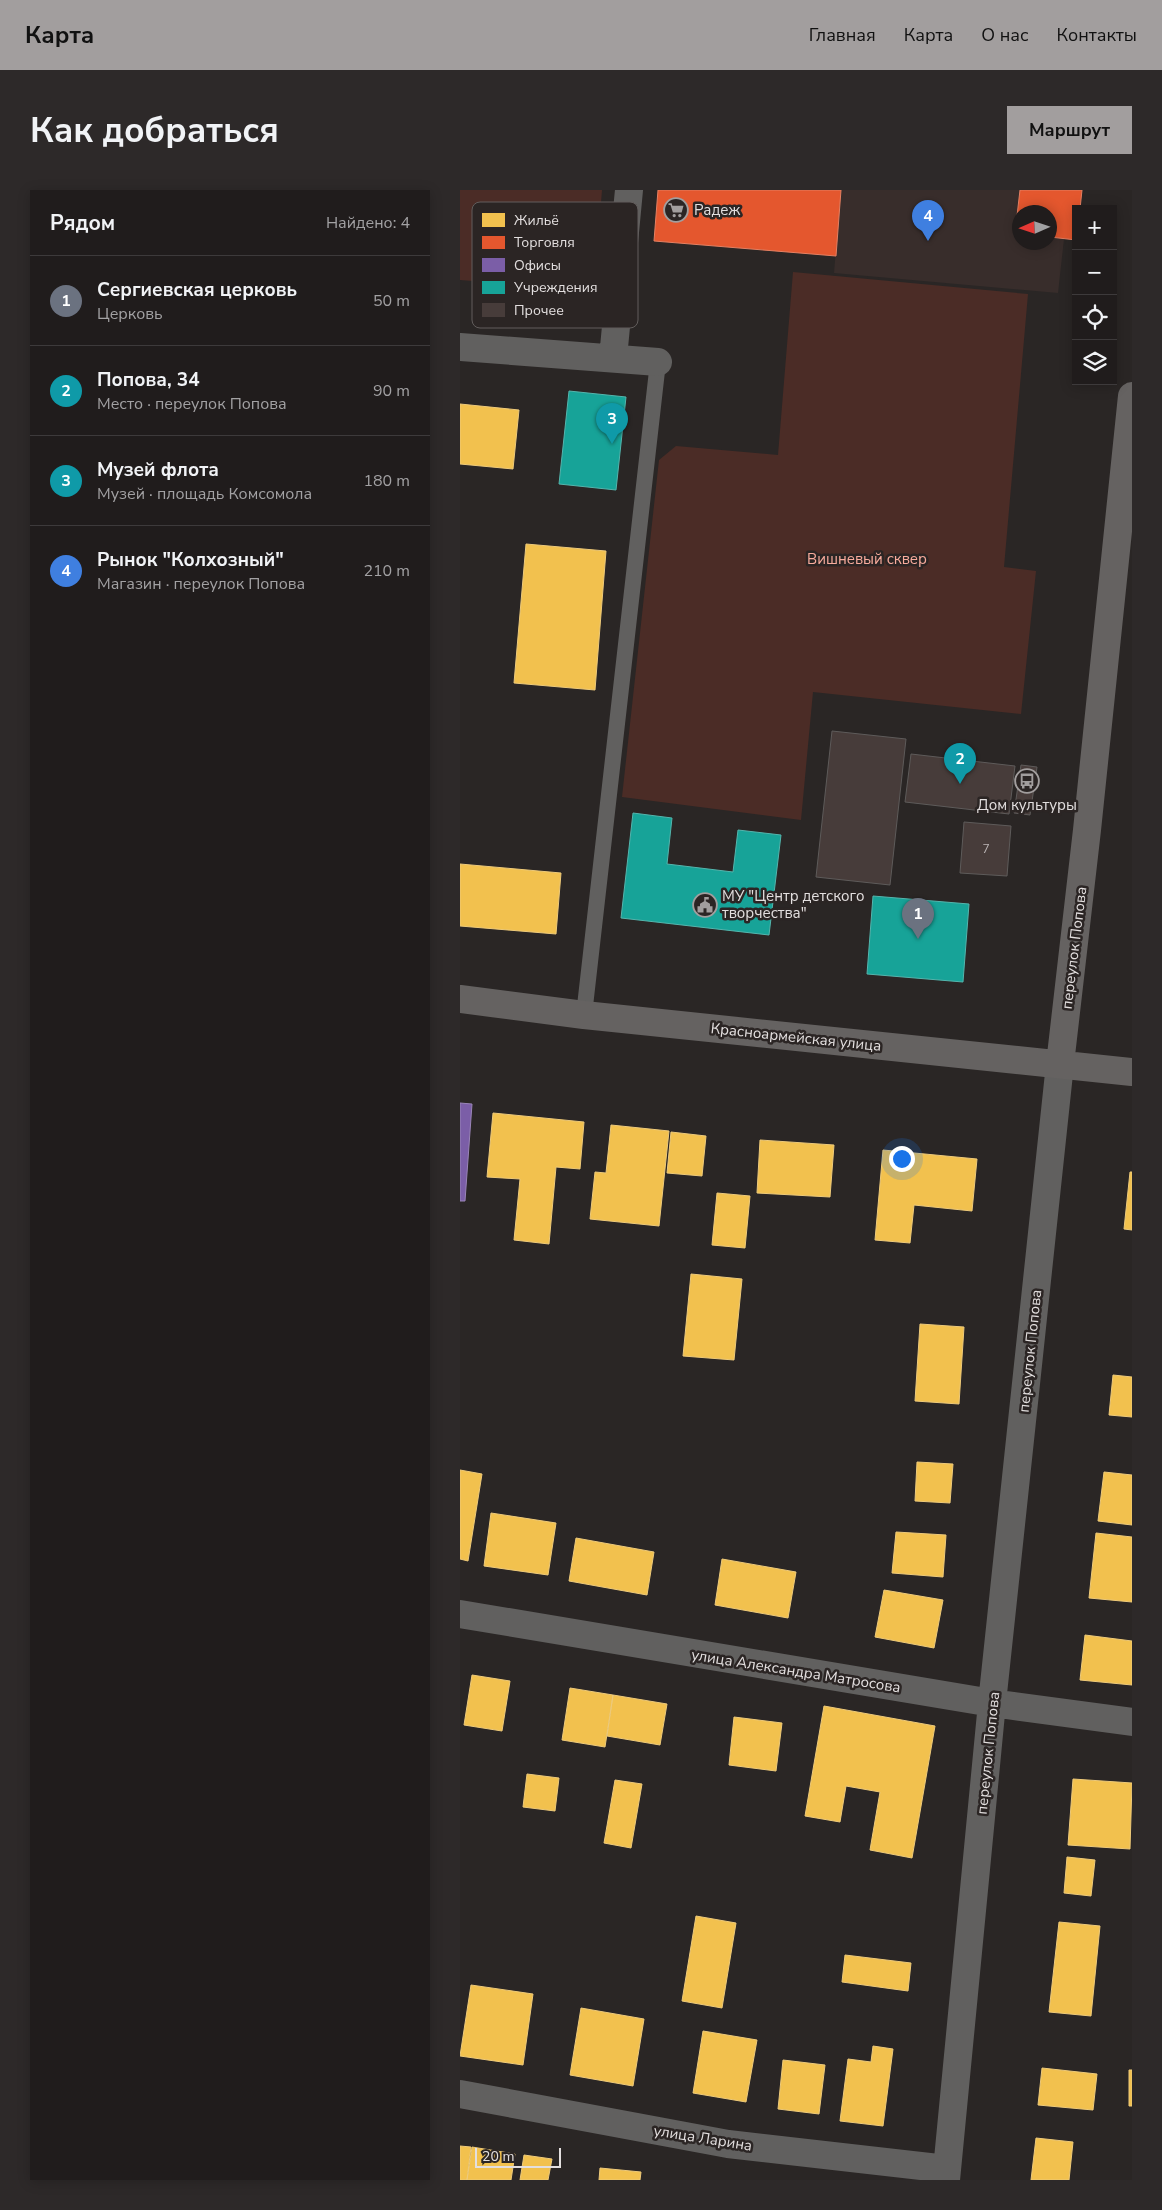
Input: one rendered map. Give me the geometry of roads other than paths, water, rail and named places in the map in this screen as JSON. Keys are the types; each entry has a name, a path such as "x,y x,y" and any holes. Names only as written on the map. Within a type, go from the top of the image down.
{"main road":[{"name":"переулок Попова","path":"1060,1064 1126,522 1132,396"},
{"name":"Красноармейская улица","path":"460,999 584,1015 1132,1072"}],"street":[{"path":"613,358 616,328"},
{"path":"460,347 658,362"},
{"name":"переулок Попова","path":"946,2175 992,1704 1060,1064"},
{"name":"улица Александра Матросова","path":"460,1614 992,1704 1132,1722"},
{"name":"улица Ларина","path":"460,2094 728,2144 946,2175"}],"lane":[{"path":"584,1015 658,362"}],"place":[{"name":"Радеж","path":"676,210"},
{"name":"Рынок \"Колхозный\"","path":"928,241"},
{"name":"Музей флота","path":"612,444"},
{"name":"Дом культуры","path":"1027,781"},
{"name":"Попова, 34","path":"960,784"},
{"name":"МУ \"Центр детского творчества\"","path":"705,905"},
{"name":"Сергиевская церковь","path":"918,939"}],"park label":[{"name":"Вишневый сквер","path":"867,559"}]}
